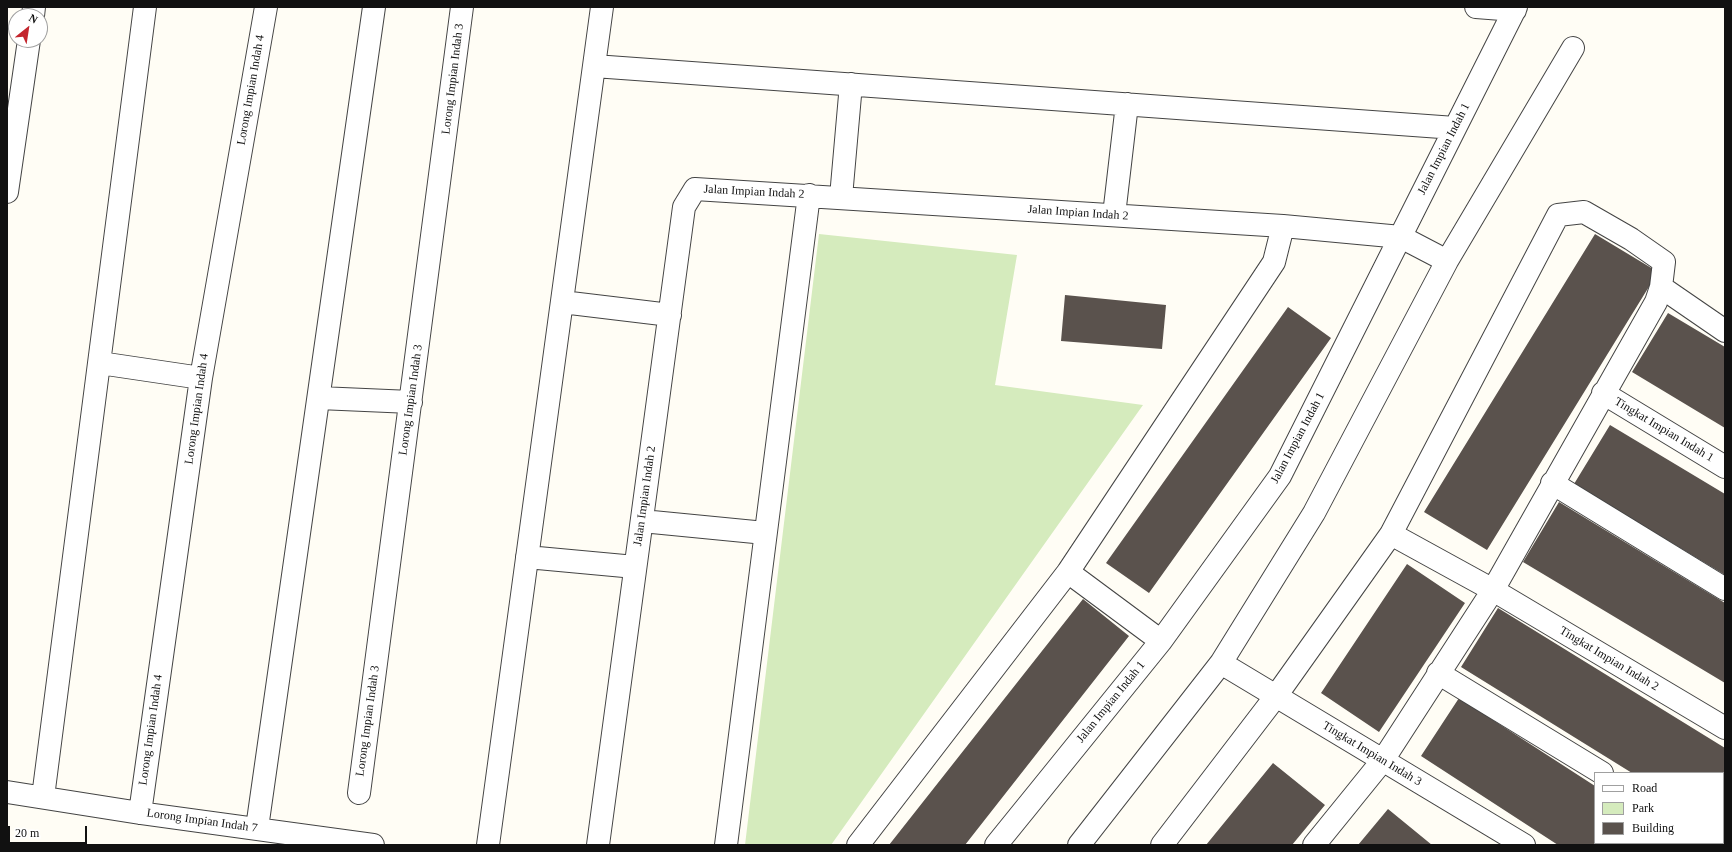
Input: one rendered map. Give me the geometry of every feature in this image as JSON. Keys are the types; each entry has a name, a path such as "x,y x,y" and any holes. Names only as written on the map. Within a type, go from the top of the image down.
{"street":[{"path":"43,797 145,7"},
{"name":"Lorong Impian Indah 4","path":"140,813 201,378 266,7"},
{"path":"257,828 374,7"},
{"name":"Lorong Impian Indah 3","path":"359,793 462,7"},
{"path":"488,845 602,7"},
{"path":"1476,7 1515,8"},
{"name":"Jalan Impian Indah 1","path":"996,845 1161,641 1280,476 1515,8"},
{"path":"7,192 28,48"},
{"path":"1079,845 1221,663 1314,514 1447,261 1573,48"},
{"path":"594,66 1455,128"},
{"path":"841,197 851,84"},
{"path":"1114,215 1127,104"},
{"name":"Jalan Impian Indah 2","path":"598,845 684,207 695,189 1283,226 1400,236 1447,261"},
{"path":"726,845 809,195"},
{"path":"1162,845 1276,696 1391,534 1558,215 1584,212 1631,239 1664,262 1661,287 1656,302 1552,482 1493,590 1383,760 1314,845"},
{"path":"858,845 1068,572 1274,262 1283,226"},
{"path":"1661,287 1725,331"},
{"path":"562,302 670,315"},
{"path":"100,363 201,378"},
{"name":"Tingkat Impian Indah 1","path":"1603,393 1725,467"},
{"path":"319,398 411,402"},
{"path":"1552,482 1725,589"},
{"path":"642,521 765,533"},
{"name":"Tingkat Impian Indah 2","path":"1391,534 1493,590 1725,728"},
{"path":"527,557 635,567"},
{"path":"1068,572 1161,641"},
{"name":"Tingkat Impian Indah 3","path":"1221,663 1383,760 1517,843"},
{"path":"1438,673 1600,772"},
{"name":"Lorong Impian Indah 7","path":"7,792 140,813 373,845"}],"green space":[{"path":"819,234 1017,255 995,385 1143,405 831,845 745,845"}],"building":[{"path":"1595,234 1658,272 1487,550 1424,512"},
{"path":"1065,295 1166,305 1162,349 1061,341"},
{"path":"1288,307 1331,338 1149,593 1106,563"},
{"path":"1668,313 1725,347 1725,428 1632,372"},
{"path":"1610,425 1725,494 1725,575 1574,484"},
{"path":"1559,502 1725,603 1725,683 1523,562"},
{"path":"1407,564 1465,603 1379,732 1321,693"},
{"path":"1083,599 1129,636 965,845 889,845"},
{"path":"1498,608 1725,748 1725,830 1724,772 1630,772 1461,667"},
{"path":"1459,698 1594,785 1594,844 1686,845 1558,845 1421,756"},
{"path":"1273,763 1325,805 1292,845 1206,845"},
{"path":"1388,809 1432,845 1358,845"}]}
